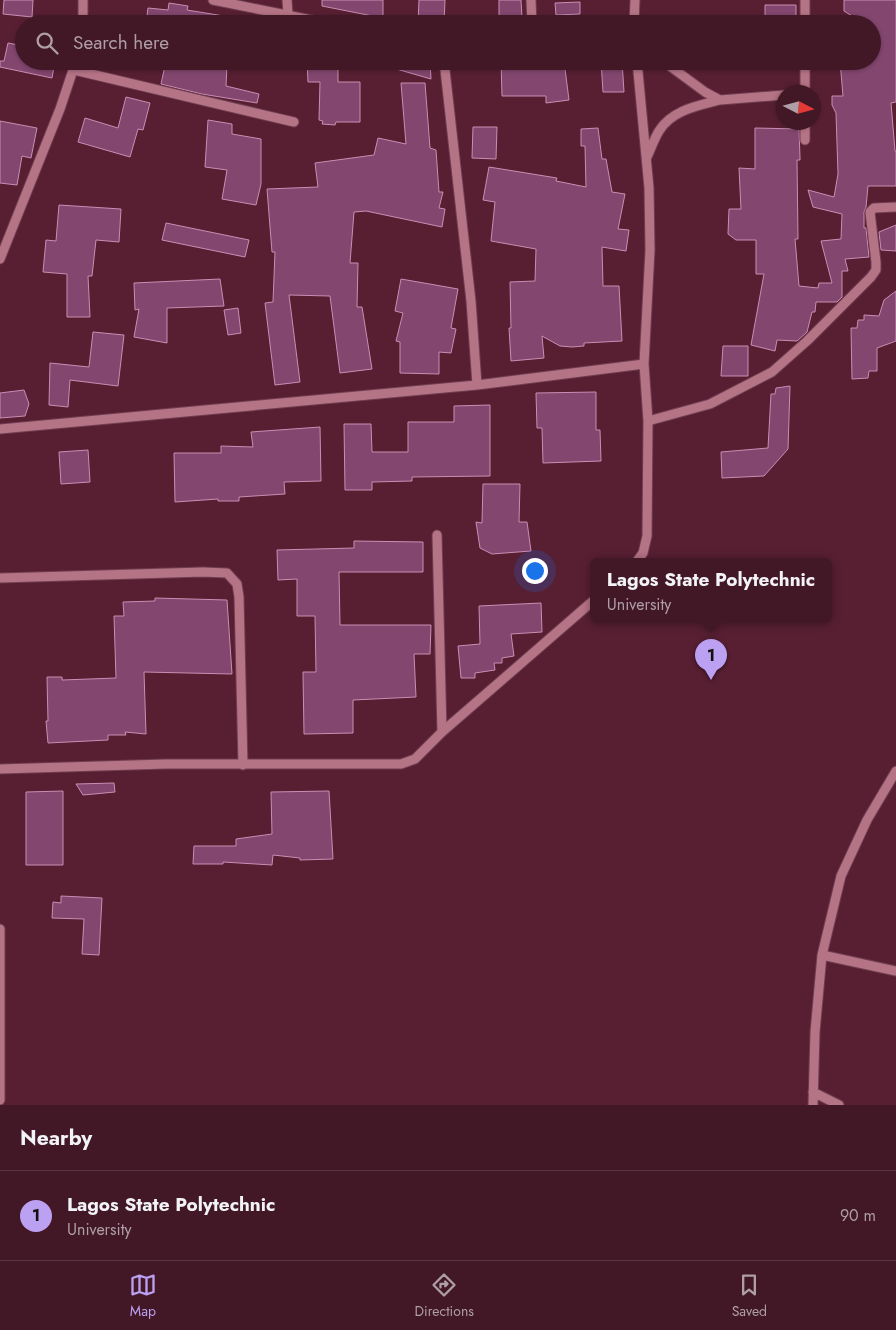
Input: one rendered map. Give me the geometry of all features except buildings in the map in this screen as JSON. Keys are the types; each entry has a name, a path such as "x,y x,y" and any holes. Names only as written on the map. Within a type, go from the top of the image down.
{"street":[{"path":"83,0 83,15"},
{"path":"213,0 292,15"},
{"path":"287,0 288,14"},
{"path":"531,0 532,15"},
{"path":"634,15 635,0"},
{"path":"805,0 805,15"},
{"path":"0,260 73,70"},
{"path":"91,70 294,122"},
{"path":"445,70 471,301 477,386"},
{"path":"638,70 647,157 650,250 644,364 648,421 647,536 643,553 639,558"},
{"path":"675,70 705,92 720,100"},
{"path":"805,70 805,85"},
{"path":"647,157 658,131 672,115 720,100 776,96"},
{"path":"805,130 805,140"},
{"path":"648,421 710,404 772,372 808,340 872,277 876,270 876,262 870,212 874,208 896,207"},
{"path":"0,429 477,386 644,364"},
{"path":"437,535 442,732"},
{"path":"0,578 203,572 227,573 237,584 239,597 243,765"},
{"path":"0,769 166,764 401,764 415,759 442,732 590,603"},
{"path":"813,1105 815,1032 822,955 841,876 867,820 896,771"},
{"path":"0,928 0,1100"},
{"path":"822,955 896,971"},
{"path":"814,1092 839,1105"}],"place":[{"name":"Lagos State Polytechnic","path":"711,680"}]}
